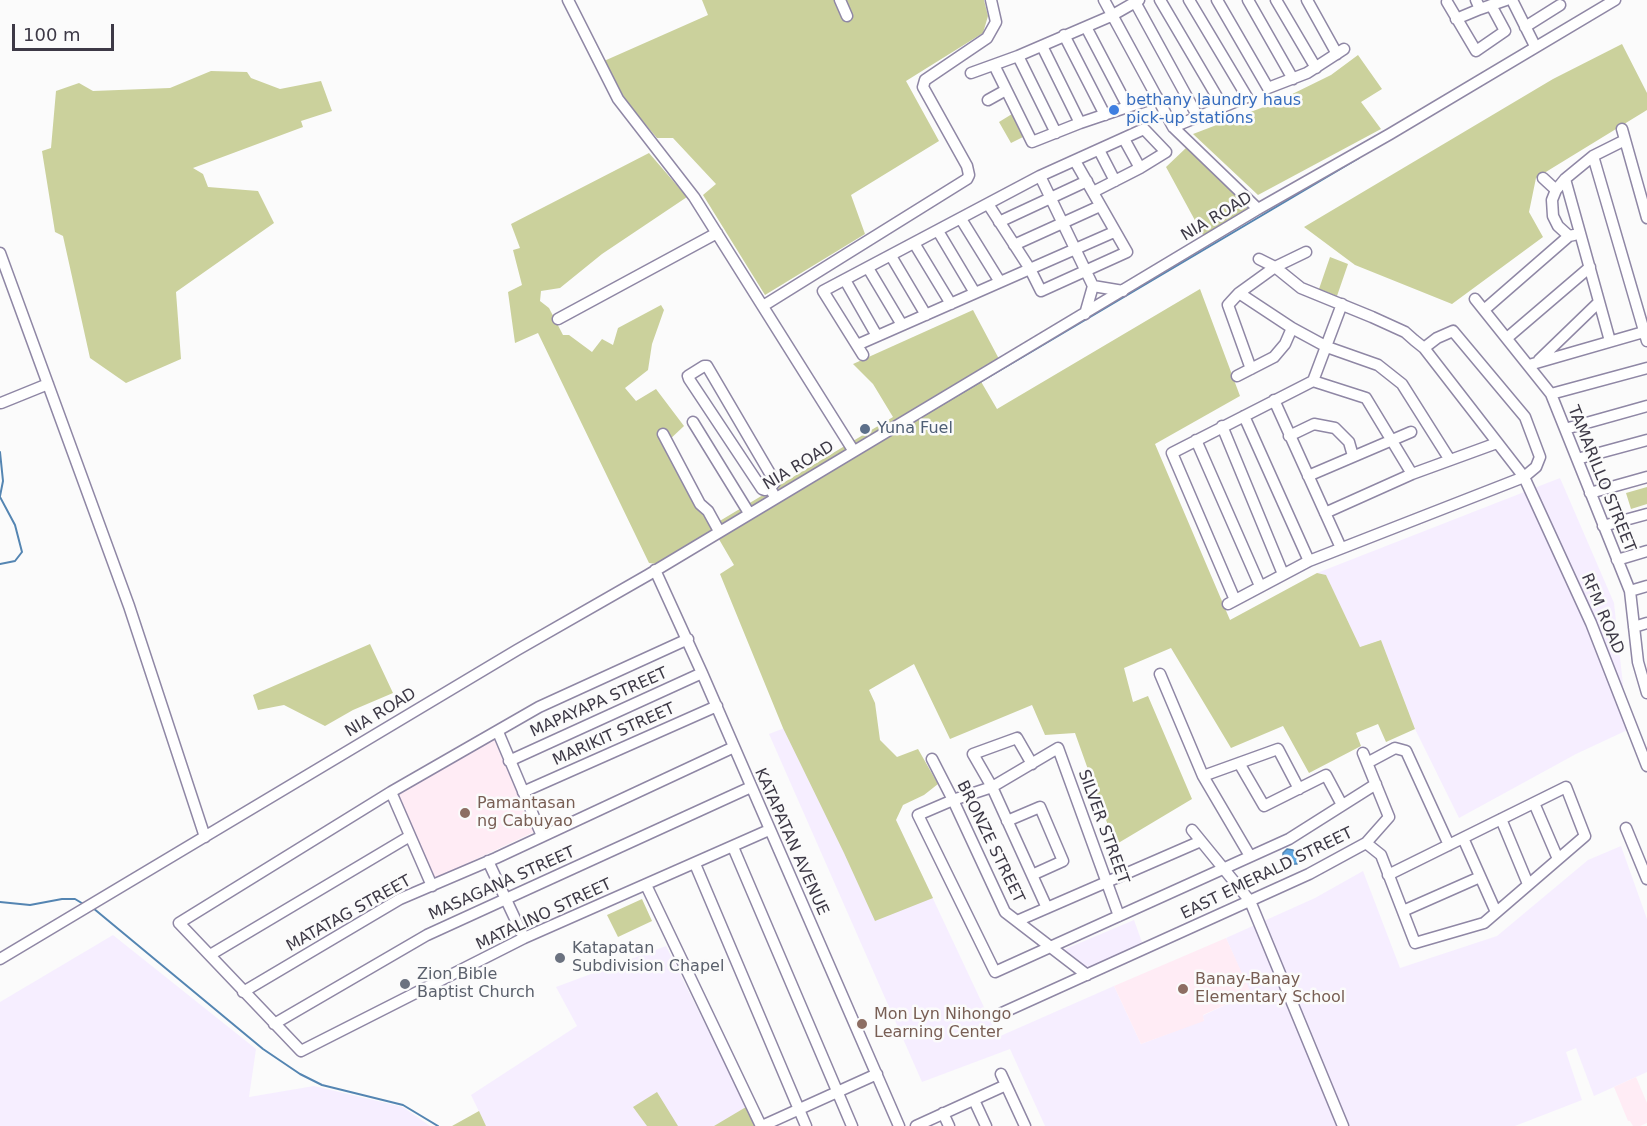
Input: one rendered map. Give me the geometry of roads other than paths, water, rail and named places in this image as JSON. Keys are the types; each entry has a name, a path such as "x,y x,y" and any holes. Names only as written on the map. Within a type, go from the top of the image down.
{"street":[{"path":"568,0 618,99 694,197 853,450"},
{"path":"840,0 847,16"},
{"path":"763,306 967,179 968,166 923,87 925,80 987,38 996,22 991,0"},
{"path":"1104,0 1173,127 1258,209"},
{"path":"1160,0 1223,107"},
{"path":"1173,127 1247,97 1189,0"},
{"path":"1217,0 1268,88 1316,68 1340,52 1307,0"},
{"path":"1248,0 1293,79"},
{"path":"1276,0 1316,68"},
{"path":"1456,19 1483,5 1506,0"},
{"path":"1512,0 1535,46"},
{"name":"NIA ROAD","path":"0,959 507,656 656,570 749,513 772,493 853,450 1615,0"},
{"path":"971,73 1086,27 1137,1 1198,117"},
{"path":"1448,1 1456,19 1476,51 1505,31 1483,5"},
{"path":"1525,27 1560,4"},
{"path":"1086,27 1128,107"},
{"path":"1064,35 1105,115"},
{"path":"1042,46 1080,123"},
{"path":"1018,56 1056,133"},
{"path":"994,65 1032,142 1157,97"},
{"path":"988,100 1006,90"},
{"path":"1093,192 1166,152 1144,129 1040,177 823,291 860,350 878,336 1114,232"},
{"path":"1575,234 1558,226 1553,216 1552,200 1556,190 1565,179 1623,134 1647,218"},
{"path":"1124,139 1140,168"},
{"path":"1099,150 1115,181"},
{"path":"1532,364 1610,341 1646,335 1593,156"},
{"path":"988,204 1030,269 1041,291 1127,252 1075,161"},
{"path":"1040,177 1093,286 1085,314"},
{"path":"1543,178 1556,190"},
{"path":"1565,179 1575,234 1590,267 1610,341"},
{"path":"999,222 1087,181"},
{"path":"1014,245 1100,206"},
{"path":"961,219 1000,282"},
{"path":"938,231 975,293"},
{"path":"558,319 717,234"},
{"path":"1484,310 1575,234"},
{"path":"914,243 951,304"},
{"path":"1251,369 1228,305 1239,293 1275,267 1306,252"},
{"path":"0,253 129,606 205,837"},
{"path":"891,255 926,315"},
{"name":"RFM ROAD","path":"1259,260 1275,267 1301,288 1405,332 1424,348 1524,477 1592,623 1647,766"},
{"path":"868,267 902,326"},
{"path":"1507,338 1590,267"},
{"path":"845,280 878,336"},
{"path":"1093,286 1123,291"},
{"path":"1239,293 1292,328 1327,346 1378,365 1402,384 1450,459"},
{"name":"TAMARILLO STREET","path":"1475,299 1532,364 1551,394 1630,591 1634,627 1647,693"},
{"path":"1532,364 1599,302"},
{"path":"1342,304 1313,381 1172,453 1232,602 1309,561 1524,477 1536,467 1540,457 1525,417 1453,331 1437,338 1424,348"},
{"path":"1237,376 1274,357 1285,344 1292,328"},
{"path":"704,366 707,366 775,482 772,493 762,489 729,437 688,377 704,366"},
{"path":"1551,394 1647,368"},
{"path":"1313,381 1366,398 1412,474"},
{"path":"1,403 48,384"},
{"path":"1274,400 1341,548"},
{"path":"1565,429 1647,405"},
{"path":"1244,416 1309,561"},
{"path":"693,422 749,513"},
{"path":"1289,436 1314,424 1335,428 1349,442 1353,456"},
{"path":"1222,426 1283,574"},
{"path":"729,437 743,429"},
{"path":"1308,476 1411,432"},
{"path":"663,434 700,504 708,511 719,531"},
{"path":"1197,440 1260,586"},
{"path":"1577,459 1647,440"},
{"path":"1324,513 1412,474 1497,443"},
{"path":"1590,493 1647,477"},
{"path":"1603,526 1647,514"},
{"path":"1617,560 1647,552"},
{"name":"KATAPATAN AVENUE","path":"656,570 899,1126"},
{"path":"1630,591 1647,586"},
{"path":"1634,627 1647,623"},
{"path":"274,1024 178,923 391,792 539,707 688,639"},
{"name":"MAPAYAPA STREET","path":"509,761 702,673"},
{"path":"1160,674 1203,776 1250,856"},
{"name":"MARIKIT STREET","path":"523,792 717,706"},
{"path":"498,732 542,836"},
{"path":"1047,908 992,787 973,754 1017,738 1032,764 992,787 918,815 995,972 1289,839 1376,784"},
{"name":"MATATAG STREET","path":"243,992 400,900 734,747"},
{"name":"SILVER STREET","path":"1032,764 1058,748 1119,916"},
{"name":"EAST EMERALD STREET","path":"1002,1013 1250,902 1366,843 1389,817 1365,758 1395,748 1406,751 1449,845"},
{"path":"1203,776 1278,749 1299,789"},
{"name":"BRONZE STREET","path":"932,759 1005,912 1087,975"},
{"path":"1239,763 1264,806 1326,775 1342,805"},
{"name":"MASAGANA STREET","path":"274,1024 427,935 751,787"},
{"path":"1366,843 1381,855 1415,943 1484,922 1585,836 1566,787 1389,875"},
{"path":"391,792 432,886"},
{"path":"1533,803 1557,859"},
{"path":"1007,821 1040,807 1063,861 1032,875"},
{"path":"1502,819 1528,884"},
{"path":"1626,828 1647,879"},
{"name":"MATALINO STREET","path":"274,1024 301,1050 524,938 769,830"},
{"path":"1192,830 1250,902 1343,1126"},
{"path":"210,955 410,836"},
{"path":"1463,838 1496,912"},
{"path":"1017,921 1201,841"},
{"path":"733,847 852,1126"},
{"path":"488,861 524,938"},
{"path":"694,864 806,1126"},
{"path":"1403,911 1480,877"},
{"path":"646,885 761,1126 877,1074"},
{"path":"1001,1074 1025,1126"},
{"path":"916,1126 1006,1085"},
{"path":"974,1100 986,1126"},
{"path":"943,1113 949,1126"}],"water":[{"path":"1287,849 1293,850 1299,856 1300,861 1297,864 1283,858 1283,853"}],"waterway":[{"path":"894,433 1359,158"},
{"path":"0,452 3,481 0,496"},
{"path":"0,497 15,525 22,552 15,561 0,564"},
{"path":"0,902 30,905 75,899 85,905"},
{"path":"93,908 263,1049 300,1074 322,1085 403,1105 438,1126"}],"place":[{"name":"bethany laundry haus pick-up stations","path":"1114,110"},
{"name":"Yuna Fuel","path":"865,429"},
{"name":"Pamantasan ng Cabuyao","path":"465,813"},
{"name":"Katapatan Subdivision Chapel","path":"560,958"},
{"name":"Zion Bible Baptist Church","path":"405,984"},
{"name":"Banay-Banay Elementary School","path":"1183,989"},
{"name":"Mon Lyn Nihongo Learning Center","path":"862,1024"}]}
